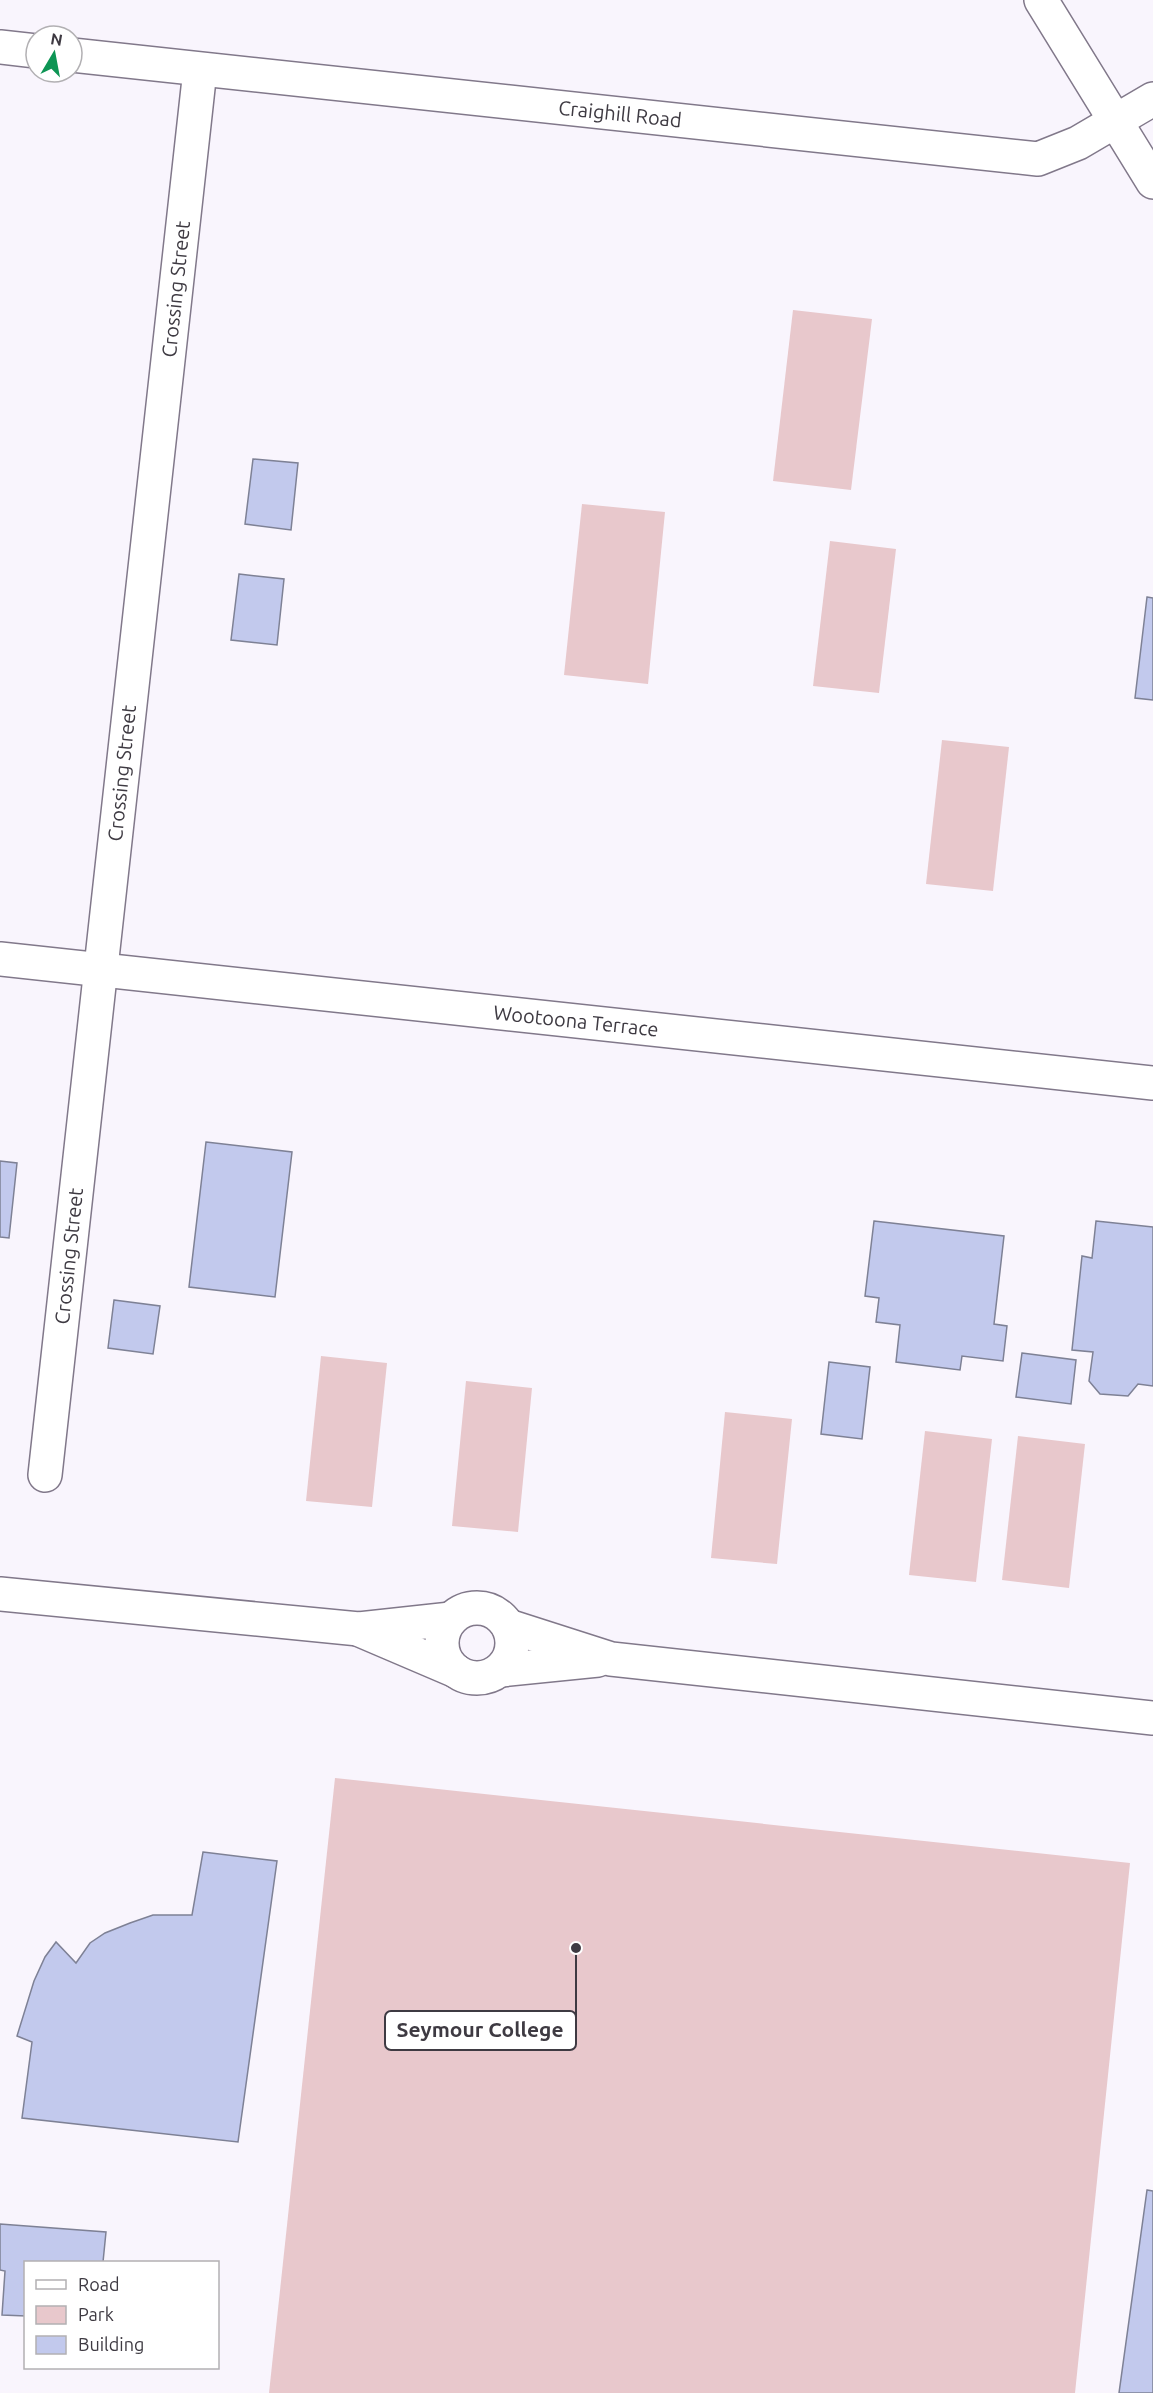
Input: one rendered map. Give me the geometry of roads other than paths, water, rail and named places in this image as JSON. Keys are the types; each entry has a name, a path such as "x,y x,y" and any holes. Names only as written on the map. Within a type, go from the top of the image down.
{"street":[{"path":"1041,0 1153,182"},
{"path":"0,47 24,50"},
{"name":"Craighill Road","path":"84,56 1038,159 1078,142 1153,99"},
{"name":"Crossing Street","path":"45,1475 200,70"},
{"name":"Wootoona Terrace","path":"0,959 1153,1083"},
{"path":"0,1594 359,1629 451,1619"},
{"path":"359,1629 467,1677 479,1678 491,1676 501,1670 508,1660 512,1648 512,1636 502,1617 482,1608 470,1608 451,1619 441,1640 448,1663 456,1671"},
{"path":"508,1626 611,1659 1153,1718"},
{"path":"501,1670 611,1659"}],"place":[{"name":"Seymour College","path":"576,1948"}]}
